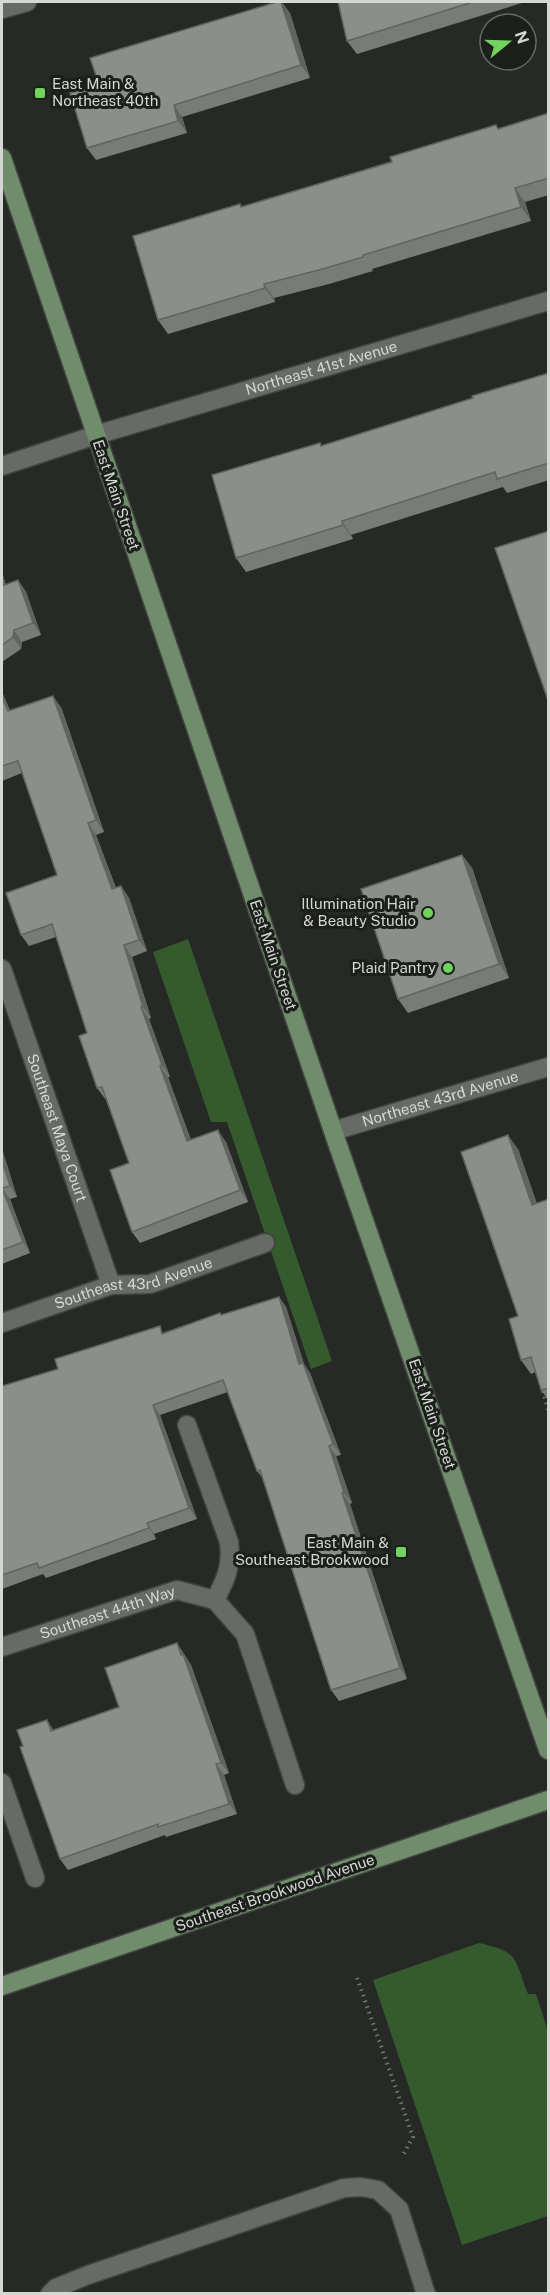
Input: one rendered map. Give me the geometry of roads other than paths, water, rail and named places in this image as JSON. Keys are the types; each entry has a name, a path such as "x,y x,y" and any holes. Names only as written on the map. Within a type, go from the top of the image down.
{"main road":[{"name":"East Main Street","path":"2,158 333,1131 549,1750"},
{"name":"Southeast Brookwood Avenue","path":"2,1986 549,1800"}],"street":[{"path":"2,9 27,2"},
{"name":"Northeast 41st Avenue","path":"2,466 96,435 549,301"},
{"name":"Southeast Maya Court","path":"2,969 111,1285"},
{"name":"Northeast 43rd Avenue","path":"333,1131 549,1067"},
{"name":"Southeast 43rd Avenue","path":"2,1323 111,1285 150,1284 265,1243"},
{"path":"187,1425 229,1542 231,1560 226,1580 214,1600 244,1634 295,1785"},
{"name":"Southeast 44th Way","path":"2,1647 177,1590 214,1600"},
{"path":"2,1783 35,1878"},
{"path":"50,2294 56,2288 88,2275 344,2188 361,2187 378,2190 399,2210 426,2294"}],"place":[{"name":"East Main & Northeast 40th","path":"40,93"},
{"name":"Illumination Hair & Beauty Studio","path":"428,913"},
{"name":"Plaid Pantry","path":"448,968"},
{"name":"East Main & Southeast Brookwood","path":"401,1552"}]}
